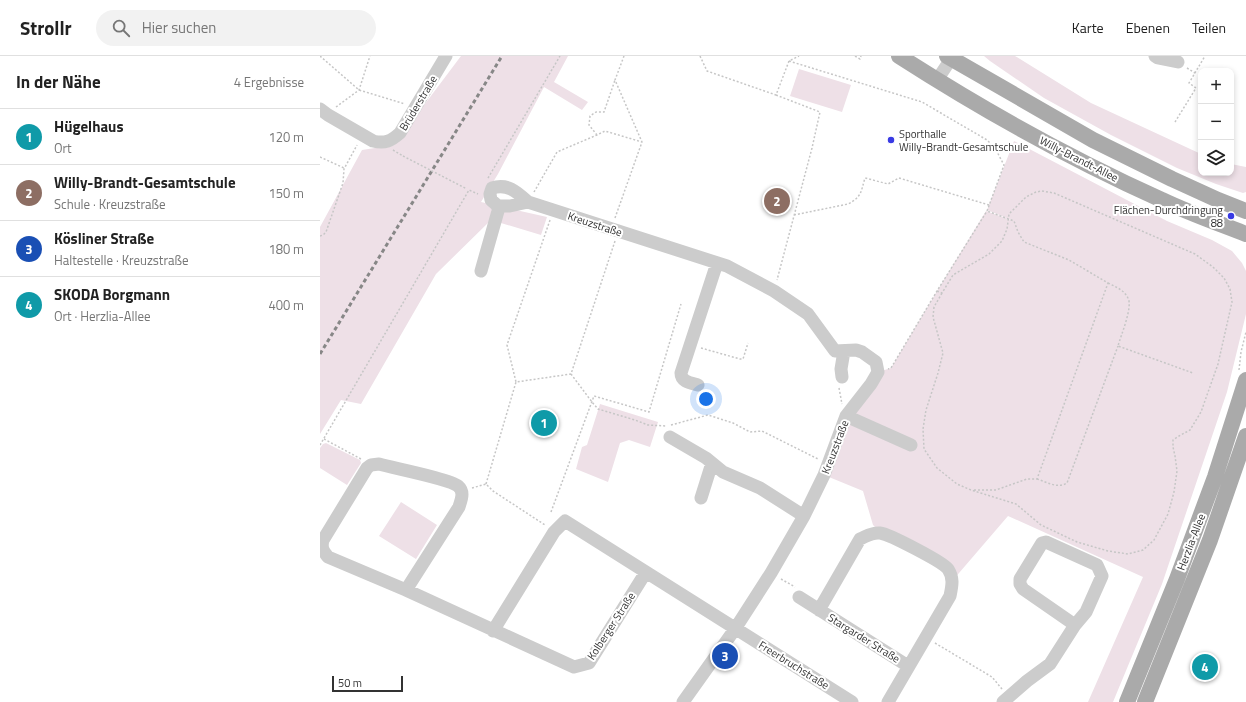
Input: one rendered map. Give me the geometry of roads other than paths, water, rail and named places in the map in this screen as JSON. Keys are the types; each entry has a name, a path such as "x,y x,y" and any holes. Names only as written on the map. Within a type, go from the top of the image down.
{"main road":[{"name":"Willy-Brandt-Allee","path":"899,56 998,117 1082,162 1175,206 1246,234"},
{"name":"Willy-Brandt-Allee","path":"950,57 1093,140 1218,200 1246,211"},
{"path":"1218,200 1246,204"},
{"path":"1175,206 1246,245"},
{"name":"Herzlia-Allee","path":"1127,702 1177,579 1223,455 1246,380"},
{"name":"Herzlia-Allee","path":"1145,702 1242,461 1246,436"}],"street":[{"name":"Brüderstraße","path":"322,110 373,141 379,142 392,140 400,133 446,56"},
{"path":"1155,56 1178,62"},
{"path":"937,80 950,57"},
{"name":"Kreuzstraße","path":"528,202 510,206 498,206 491,200 490,194 492,188 499,186 514,190 528,202 727,266 774,292 808,314 835,351 856,350 862,352 876,362 878,372 871,384 846,416 824,475 804,516 771,573 735,629 683,702"},
{"path":"481,271 498,211 498,206"},
{"path":"698,386 683,380 681,377 683,363 717,263"},
{"path":"842,377 841,369 844,351"},
{"path":"846,416 911,445"},
{"path":"670,437 706,458 723,472 760,488 804,516"},
{"path":"1223,455 1242,461"},
{"name":"Kolberger Straße","path":"406,590 459,507 462,497 461,491 458,486 445,480 379,464 371,465 367,468 323,540 323,551 328,557 406,590 574,667 589,663 646,572"},
{"path":"701,498 712,464"},
{"path":"493,631 554,532 565,521 735,629"},
{"name":"Stargarder Straße","path":"819,610 860,539 872,533 882,533 922,552 947,568 953,580 950,596 888,702"},
{"path":"1005,700 1050,664 1075,625 1086,612 1102,576 1097,565 1046,542 1042,543 1020,579 1022,589 1075,625"},
{"name":"Stargarder Straße","path":"803,600 908,666"},
{"name":"Freerbruchstraße","path":"735,629 852,702"}],"railway":[{"path":"320,354 502,56"}],"place":[{"name":"Sporthalle Willy-Brandt-Gesamtschule","path":"891,140"},
{"name":"Willy-Brandt-Gesamtschule","path":"777,201"},
{"name":"Flächen-Durchdringung 88","path":"1231,216"},
{"name":"Hügelhaus","path":"544,423"},
{"name":"Kösliner Straße","path":"725,656"},
{"name":"SKODA Borgmann","path":"1205,667"}]}
